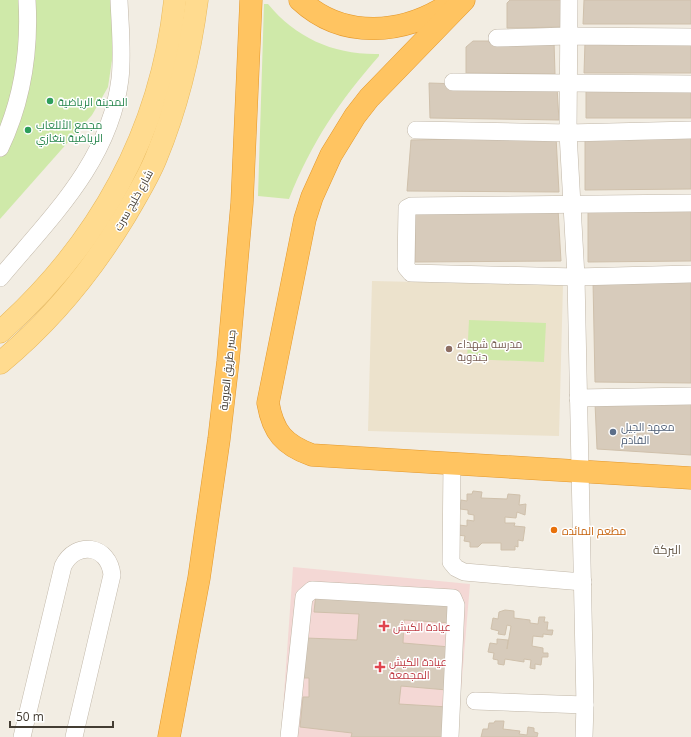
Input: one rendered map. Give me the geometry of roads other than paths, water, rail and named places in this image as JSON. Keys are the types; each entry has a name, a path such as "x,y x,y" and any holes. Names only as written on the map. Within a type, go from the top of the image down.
{"highway":[{"name":"جسر طريق العروبة","path":"169,737 188,646 204,548 228,361 242,195 251,0"},
{"path":"300,0 317,14 337,23 360,28 376,29 392,28 416,21 455,0"},
{"path":"464,0 384,80 355,116 331,155 307,211 268,403 270,418 277,431 286,442 298,450 312,455 580,470 691,478"}],"main road":[{"name":"شارع خليج سرت","path":"0,332 27,308 61,271 106,208 130,164 146,124 160,81 170,39 175,0"},
{"name":"شارع خليج سرت","path":"0,362 21,346 56,311 81,281 112,237 135,200 156,158 171,115 184,71 197,0"}],"street":[{"path":"0,148 10,125 22,82 28,38 27,0"},
{"path":"0,278 73,190 96,156 104,138 113,112 120,79 121,59 119,0"},
{"path":"569,0 568,133 576,277 586,705 584,737"},
{"path":"497,38 568,36 691,37"},
{"path":"453,82 691,84"},
{"path":"416,130 568,133 691,130"},
{"path":"691,203 411,206 407,208 406,267 411,273 576,277 691,274"},
{"path":"578,398 691,396"},
{"path":"452,463 451,562 456,568 464,572 583,582"},
{"path":"22,737 63,566 74,553 86,549 97,551 106,558 112,575 74,737"},
{"path":"289,737 304,597 312,590 453,598 456,605 450,737"},
{"path":"475,701 586,705"}],"place":[{"name":"المدينة الرياضية","path":"50,101"},
{"name":"مجمع الأللعاب الرياضية بنغازي","path":"28,130"},
{"name":"مدرسة شهداء جندوبة","path":"449,349"},
{"name":"معهد الجيل القادم","path":"613,432"},
{"name":"مطعم المائده","path":"554,530"},
{"name":"عيادة الكيش","path":"384,626"},
{"name":"عيادة الكيش المجمعة","path":"380,667"}],"district":[{"name":"البركة","path":"667,549"}]}
